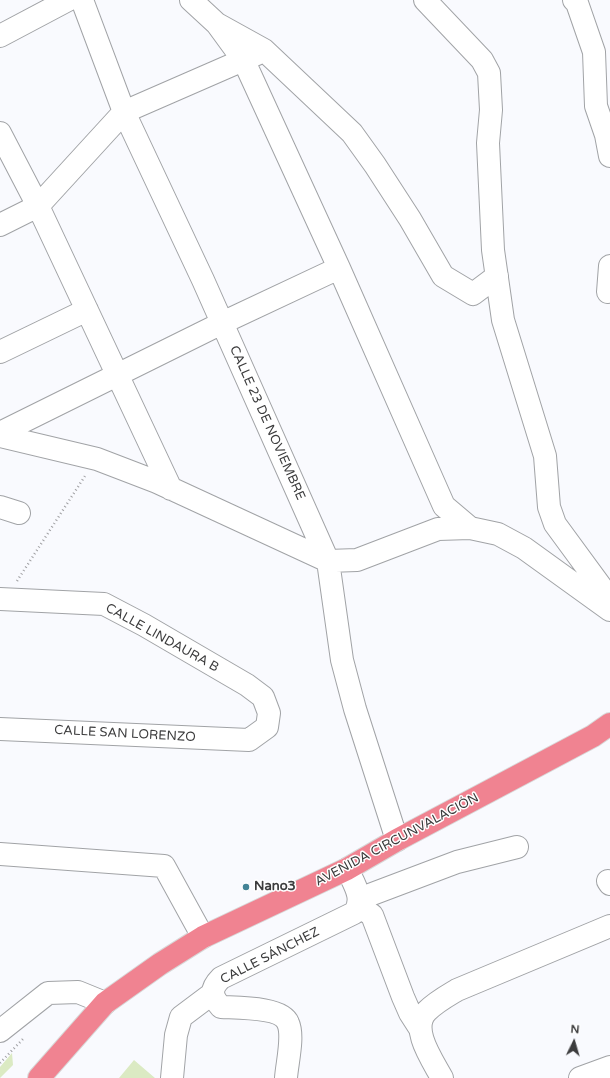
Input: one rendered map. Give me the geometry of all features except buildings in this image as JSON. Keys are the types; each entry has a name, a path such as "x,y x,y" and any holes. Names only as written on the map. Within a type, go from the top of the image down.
{"highway":[{"name":"AVENIDA CIRCUNVALACIÓN","path":"38,1078 105,1003 160,964 203,937 347,869 397,840 593,736 610,724"}],"street":[{"path":"0,36 68,0"},
{"name":"CALLE 23 DE NOVIEMBRE","path":"82,0 124,112 222,323 328,561 342,660 354,709 397,840"},
{"path":"191,0 217,24 244,60 339,268 444,506 470,528"},
{"path":"425,0 482,60 489,73 491,110 488,143 493,250 503,320 545,456 549,508 555,524 610,599"},
{"path":"574,0 577,3 594,52 596,106 606,136 610,156"},
{"path":"217,24 264,50 352,133 410,219 443,276 473,294 497,276"},
{"path":"0,225 38,206 124,112 264,50"},
{"path":"0,133 38,206 171,489"},
{"path":"608,292 610,266"},
{"path":"0,435 117,374 339,268"},
{"path":"0,352 87,310"},
{"path":"0,435 97,459 171,489 328,561 357,560 438,529 470,528 498,534 524,548 610,610"},
{"name":"CALLE LINDAURA B","path":"3,599 104,604 144,625 247,685 263,697 270,713 267,727 249,740"},
{"name":"CALLE SAN LORENZO","path":"0,729 249,740"},
{"name":"CALLE SÁNCHEZ","path":"286,1078 290,1033 288,1022 284,1016 275,1012 221,1007 216,1002 213,993 214,985 220,978 354,913 359,903 457,862 517,847"},
{"path":"0,854 164,866 203,937"},
{"path":"347,869 359,903 372,915 403,997 410,1013 419,1027 422,1039 442,1078"},
{"path":"419,1027 425,1012 439,1001 458,990 610,926"},
{"path":"0,1031 48,993 78,992 105,1003"},
{"path":"172,1078 176,1035 181,1017 213,993"},
{"path":"580,1078 610,1067"}],"path":[{"path":"3,599 97,459"}],"green space":[{"path":"12,1053 13,1065 0,1078 0,1067"},
{"path":"134,1060 155,1078 119,1078"}],"place":[{"name":"Nano3","path":"246,887"}]}
